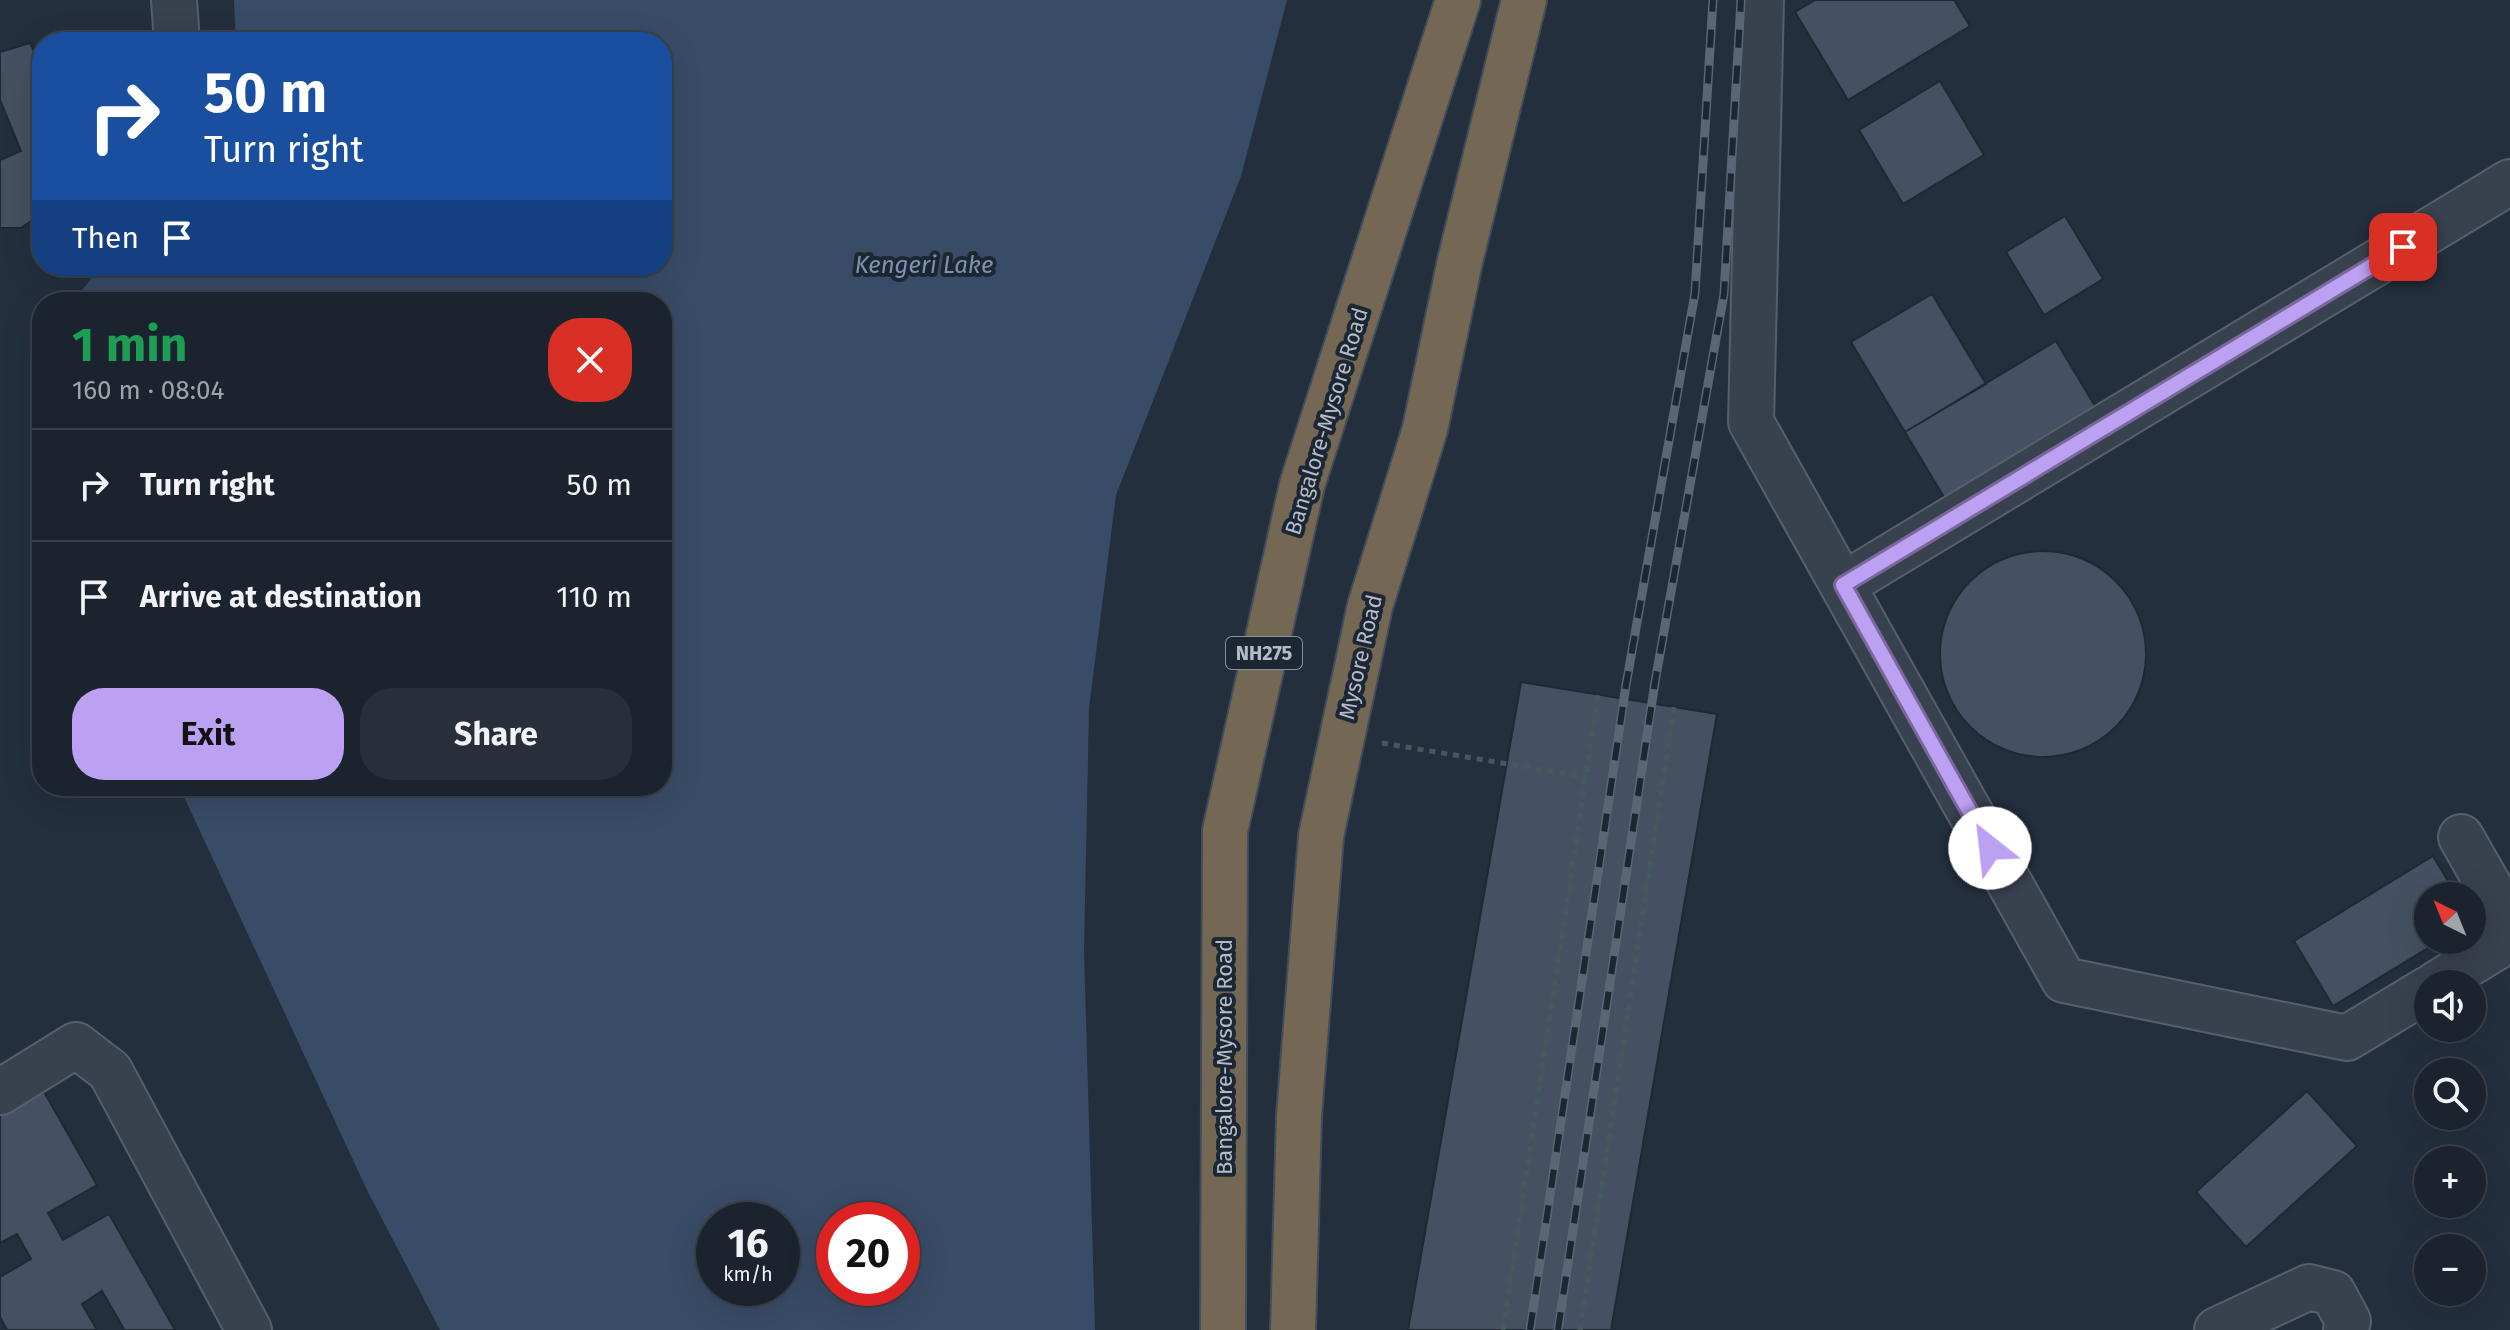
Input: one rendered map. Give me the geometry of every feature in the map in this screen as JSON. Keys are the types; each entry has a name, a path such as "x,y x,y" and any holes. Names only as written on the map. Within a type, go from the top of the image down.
{"highway":[{"name":"Bangalore-Mysore Road","path":"1223,1330 1225,831 1302,485 1458,0"},
{"name":"Mysore Road","path":"1293,1330 1299,1116 1321,836 1370,606 1425,429 1460,261 1524,0"}],"street":[{"path":"174,0 176,32"},
{"path":"1761,0 1751,422 2064,980 2347,1038 2414,997"},
{"path":"1843,585 2510,182"},
{"path":"2461,837 2510,923"},
{"path":"2459,970 2510,939"},
{"path":"0,1092 76,1045 110,1071 249,1330"},
{"path":"2217,1330 2309,1287 2333,1293 2348,1321 2346,1330"}],"path":[{"path":"1503,1330 1598,695"},
{"path":"1580,1330 1674,707"},
{"path":"1342,736 1586,777"}],"water":[{"name":"Kengeri Lake","path":"234,0 1287,0 1241,176 1116,495 1089,708 1084,951 1095,1330 440,1330 368,1192 184,796 672,796 672,292 81,292 93,276 672,276 672,32 236,32"}],"building":[{"path":"1815,0 1954,0 1970,26 1848,100 1795,12"},
{"path":"30,43 32,47 32,220 21,228 0,228 0,160 21,151 0,100 0,52"},
{"path":"1940,81 1984,155 1903,204 1859,130"},
{"path":"2065,216 2103,279 2044,315 2006,252"},
{"path":"1932,294 1986,384 1905,432 1851,342"},
{"path":"2056,341 2098,411 1947,502 1905,432"},
{"path":"2043,551 2083,559 2116,581 2138,614 2146,654 2138,694 2116,727 2083,749 2043,757 2003,749 1970,727 1948,694 1940,654 1948,614 1970,581 2003,559"},
{"path":"1521,682 1717,714 1611,1330 1408,1330"},
{"path":"2433,856 2449,882 2414,882 2414,954 2418,954 2333,1006 2294,941"},
{"path":"39,1083 97,1185 48,1213 63,1240 109,1214 175,1330 122,1330 102,1291 82,1304 97,1330 7,1330 0,1317 0,1277 31,1259 17,1234 0,1243 0,1106"},
{"path":"2307,1091 2357,1146 2246,1247 2196,1192"}],"railway":[{"path":"1530,1330 1626,685 1695,293 1713,0"},
{"path":"1558,1330 1655,682 1724,294 1741,0"}],"route":[{"path":"1990,848 1843,585 2403,247"}]}
